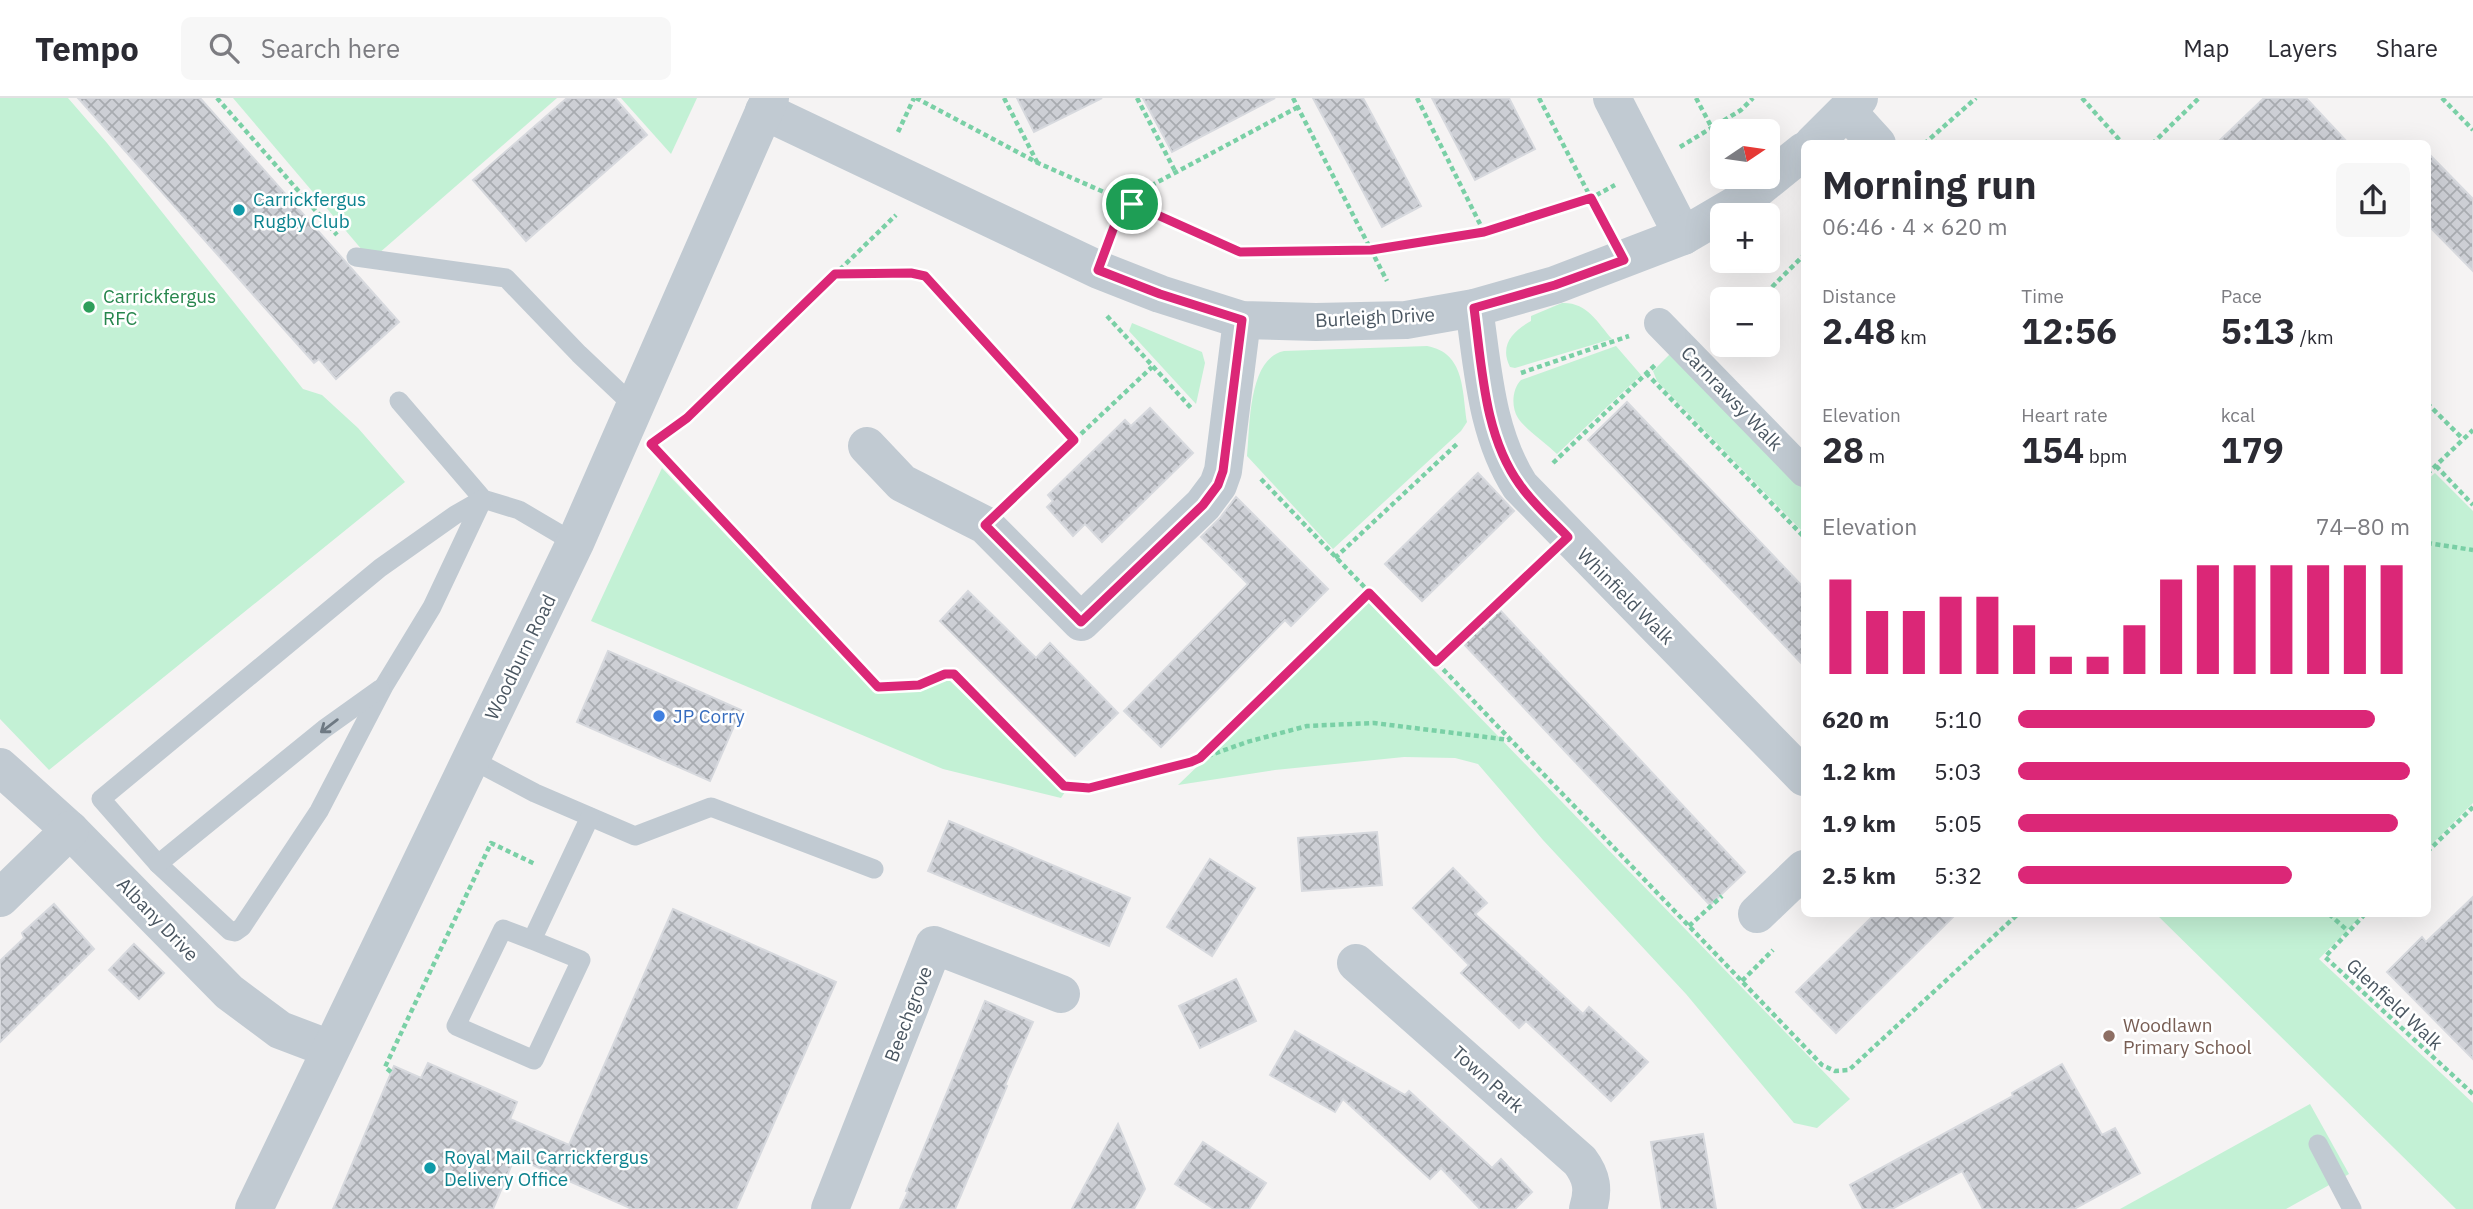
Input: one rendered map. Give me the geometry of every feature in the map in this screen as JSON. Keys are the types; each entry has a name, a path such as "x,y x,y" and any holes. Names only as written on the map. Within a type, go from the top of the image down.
{"street":[{"path":"1612,98 1683,236"},
{"name":"Burleigh Drive","path":"767,105 1098,270 1160,294 1242,320 1406,320 1474,308 1555,285 1683,236 1741,202 1801,153"},
{"name":"Woodburn Road","path":"254,1209 575,543 767,105"},
{"path":"1817,140 1853,105 1875,140"},
{"name":"Whinfield Walk","path":"1474,308 1487,397 1503,456 1520,486 1801,774"},
{"path":"867,446 902,483 985,525 1081,622 1214,492 1223,471 1242,320"},
{"name":"Carnrawsy Walk","path":"1668,333 1801,469"},
{"name":"Albany Drive","path":"0,767 71,830 229,992 280,1030 330,1049"},
{"path":"0,898 71,830"},
{"path":"1757,914 1801,872"},
{"name":"Beechgrove","path":"830,1209 922,941 1061,994"},
{"name":"Town Park","path":"1356,963 1580,1161 1588,1171 1592,1183 1588,1209"}],"lane":[{"path":"356,257 506,278 579,354 636,408"},
{"path":"399,401 483,499 519,510 575,543"},
{"path":"483,499 432,607 383,686 318,811 242,927 235,932 230,931 158,864 101,799 380,568 455,515 483,499"},
{"path":"158,864 324,729 383,686"},
{"path":"471,759 535,793 635,836 711,807 874,869"},
{"path":"532,940 590,817"},
{"path":"503,929 532,940 581,960 534,1060 456,1026 503,929"},
{"path":"2318,1144 2353,1209"}],"path":[{"path":"217,98 356,257"},
{"path":"916,98 1038,163 1240,252 1371,250 1484,232 1591,198 1710,129"},
{"path":"1004,98 1038,163"},
{"path":"1137,98 1176,173"},
{"path":"1293,98 1371,250"},
{"path":"1417,98 1484,232"},
{"path":"1539,98 1624,260"},
{"path":"1696,98 1710,124"},
{"path":"1726,119 1753,98"},
{"path":"1929,140 1976,98"},
{"path":"2082,98 2119,140"},
{"path":"2156,140 2199,98"},
{"path":"2442,98 2473,130"},
{"path":"1098,270 1124,200 1298,107"},
{"path":"660,438 687,418 904,207"},
{"path":"1772,287 1801,258"},
{"path":"835,274 911,273 925,276 1074,440"},
{"path":"1335,558 1487,397 1516,374 1616,342 1668,333"},
{"path":"1534,501 1555,460 1646,373 1668,333"},
{"path":"985,525 1152,368"},
{"path":"1646,373 1801,534"},
{"path":"2431,407 2463,439"},
{"path":"2431,470 2473,430"},
{"path":"651,444 878,687 919,685 945,674 954,674 1064,786 1089,788 1307,726 1374,723 1511,740"},
{"path":"1227,445 1436,662 1568,537"},
{"path":"2436,466 2473,505"},
{"path":"2431,544 2473,550"},
{"path":"1200,758 1369,593"},
{"path":"2431,848 2473,807"},
{"path":"391,1072 385,1067 491,844 561,876"},
{"path":"2332,917 2348,931 2362,917"},
{"name":"Glenfield Walk","path":"2348,931 2325,957 2473,1094"}],"green space":[{"name":"Carrickfergus RFC","path":"0,98 68,98 303,389 322,395 358,428 405,482 49,770 0,719"},
{"path":"233,98 557,98 378,254 363,251"},
{"path":"621,98 697,98 671,154"},
{"path":"1562,303 1585,309 1612,339 1515,368 1510,367 1506,352 1514,334 1531,321 1531,316"},
{"path":"1132,323 1202,352 1205,363 1196,404 1129,331"},
{"path":"1427,346 1449,356 1455,365 1462,386 1467,422 1461,431 1333,549 1247,456 1253,395 1263,366 1272,356 1284,351"},
{"path":"1616,346 1641,375 1557,454 1518,418 1514,409 1514,398 1518,384 1521,380"},
{"path":"1675,349 1801,480 1801,530 1657,381 1653,371"},
{"path":"662,468 876,692 909,692 949,680 1065,792 1061,798 943,769 591,621"},
{"path":"2435,473 2473,511 2473,803 2431,845 2431,476"},
{"path":"1368,602 1850,1099 1817,1128 1794,1123 1686,994 1543,840 1478,764 1455,758 1404,757 1275,770 1178,785"},
{"path":"2159,917 2360,917 2319,959 2473,1103 2473,1209 2456,1209"},
{"path":"2310,1104 2349,1174 2286,1209 2120,1209"}],"building":[{"name":"Carrickfergus Rugby Club","path":"78,98 200,98 399,322 336,379 319,359 314,363"},
{"path":"567,98 615,98 647,135 526,241 473,180"},
{"path":"1017,98 1102,98 1034,132"},
{"path":"1143,98 1275,98 1172,152"},
{"path":"1313,98 1363,98 1421,206 1382,227"},
{"path":"1432,98 1509,98 1535,149 1475,180"},
{"path":"2264,98 2306,98 2345,140 2220,140"},
{"path":"2431,156 2473,199 2473,271 2431,228"},
{"path":"1627,402 1801,585 1801,663 1588,440"},
{"path":"1150,408 1193,453 1102,542 1085,524 1073,536 1047,507 1053,501 1048,495 1125,420 1131,426"},
{"path":"1478,473 1514,511 1422,601 1385,564"},
{"path":"1236,497 1328,589 1291,626 1285,620 1161,747 1124,711 1248,584 1201,537"},
{"path":"968,591 1036,658 1050,643 1118,713 1075,756 940,621"},
{"path":"1498,608 1745,872 1710,905 1462,642"},
{"name":"JP Corry","path":"608,651 741,710 710,781 577,722"},
{"path":"949,821 1130,898 1109,946 928,871"},
{"path":"1377,832 1382,885 1302,891 1298,838"},
{"path":"1210,859 1255,888 1212,956 1167,927"},
{"path":"1453,868 1487,903 1475,914 1583,1014 1589,1007 1648,1062 1611,1101 1526,1021 1519,1028 1461,973 1469,965 1413,908"},
{"path":"2473,897 2473,1059 2387,972 2422,937 2426,942"},
{"path":"54,904 94,949 0,1042 0,961 24,938 22,933"},
{"path":"673,909 836,982 736,1209 632,1209 515,1157 493,1209 333,1209 394,1066 421,1078 428,1063 517,1102 510,1119 569,1145"},
{"path":"1872,917 1953,917 1836,1033 1796,992"},
{"path":"134,944 164,973 139,999 109,970"},
{"path":"1236,979 1256,1021 1200,1048 1179,1006"},
{"path":"985,1001 1033,1022 1005,1085 1007,1086 955,1209 900,1209 908,1192 906,1191"},
{"path":"1295,1031 1405,1095 1409,1091 1492,1168 1501,1159 1532,1192 1515,1209 1480,1209 1441,1168 1430,1179 1343,1099 1335,1112 1270,1075"},
{"path":"2062,1064 2102,1135 2115,1128 2140,1173 2074,1209 1983,1209 1962,1171 1892,1209 1863,1209 1850,1185 2013,1096 2012,1093"},
{"path":"1118,1124 1145,1189 1134,1209 1072,1209"},
{"path":"1703,1134 1716,1209 1662,1209 1651,1142"},
{"path":"1203,1142 1266,1183 1249,1209 1214,1209 1175,1184"}],"place":[{"name":"Carrickfergus Rugby Club","path":"239,210"},
{"name":"Carrickfergus RFC","path":"89,307"},
{"name":"JP Corry","path":"659,716"},
{"name":"Woodlawn Primary School","path":"2109,1036"},
{"name":"Royal Mail Carrickfergus Delivery Office","path":"430,1168"}],"route":[{"path":"1591,198 1624,260 1555,285 1474,308 1492,422 1499,446 1520,486 1568,537 1436,662 1369,593 1200,758 1089,788 1064,786 954,674 945,674 919,685 878,687 651,444 687,418 835,274 868,272 925,276 1074,440 985,525 1081,622 1214,492 1223,471 1227,445 1242,320 1160,294 1098,270 1124,200 1132,204 1240,252 1371,250 1484,232 1591,198"}]}
